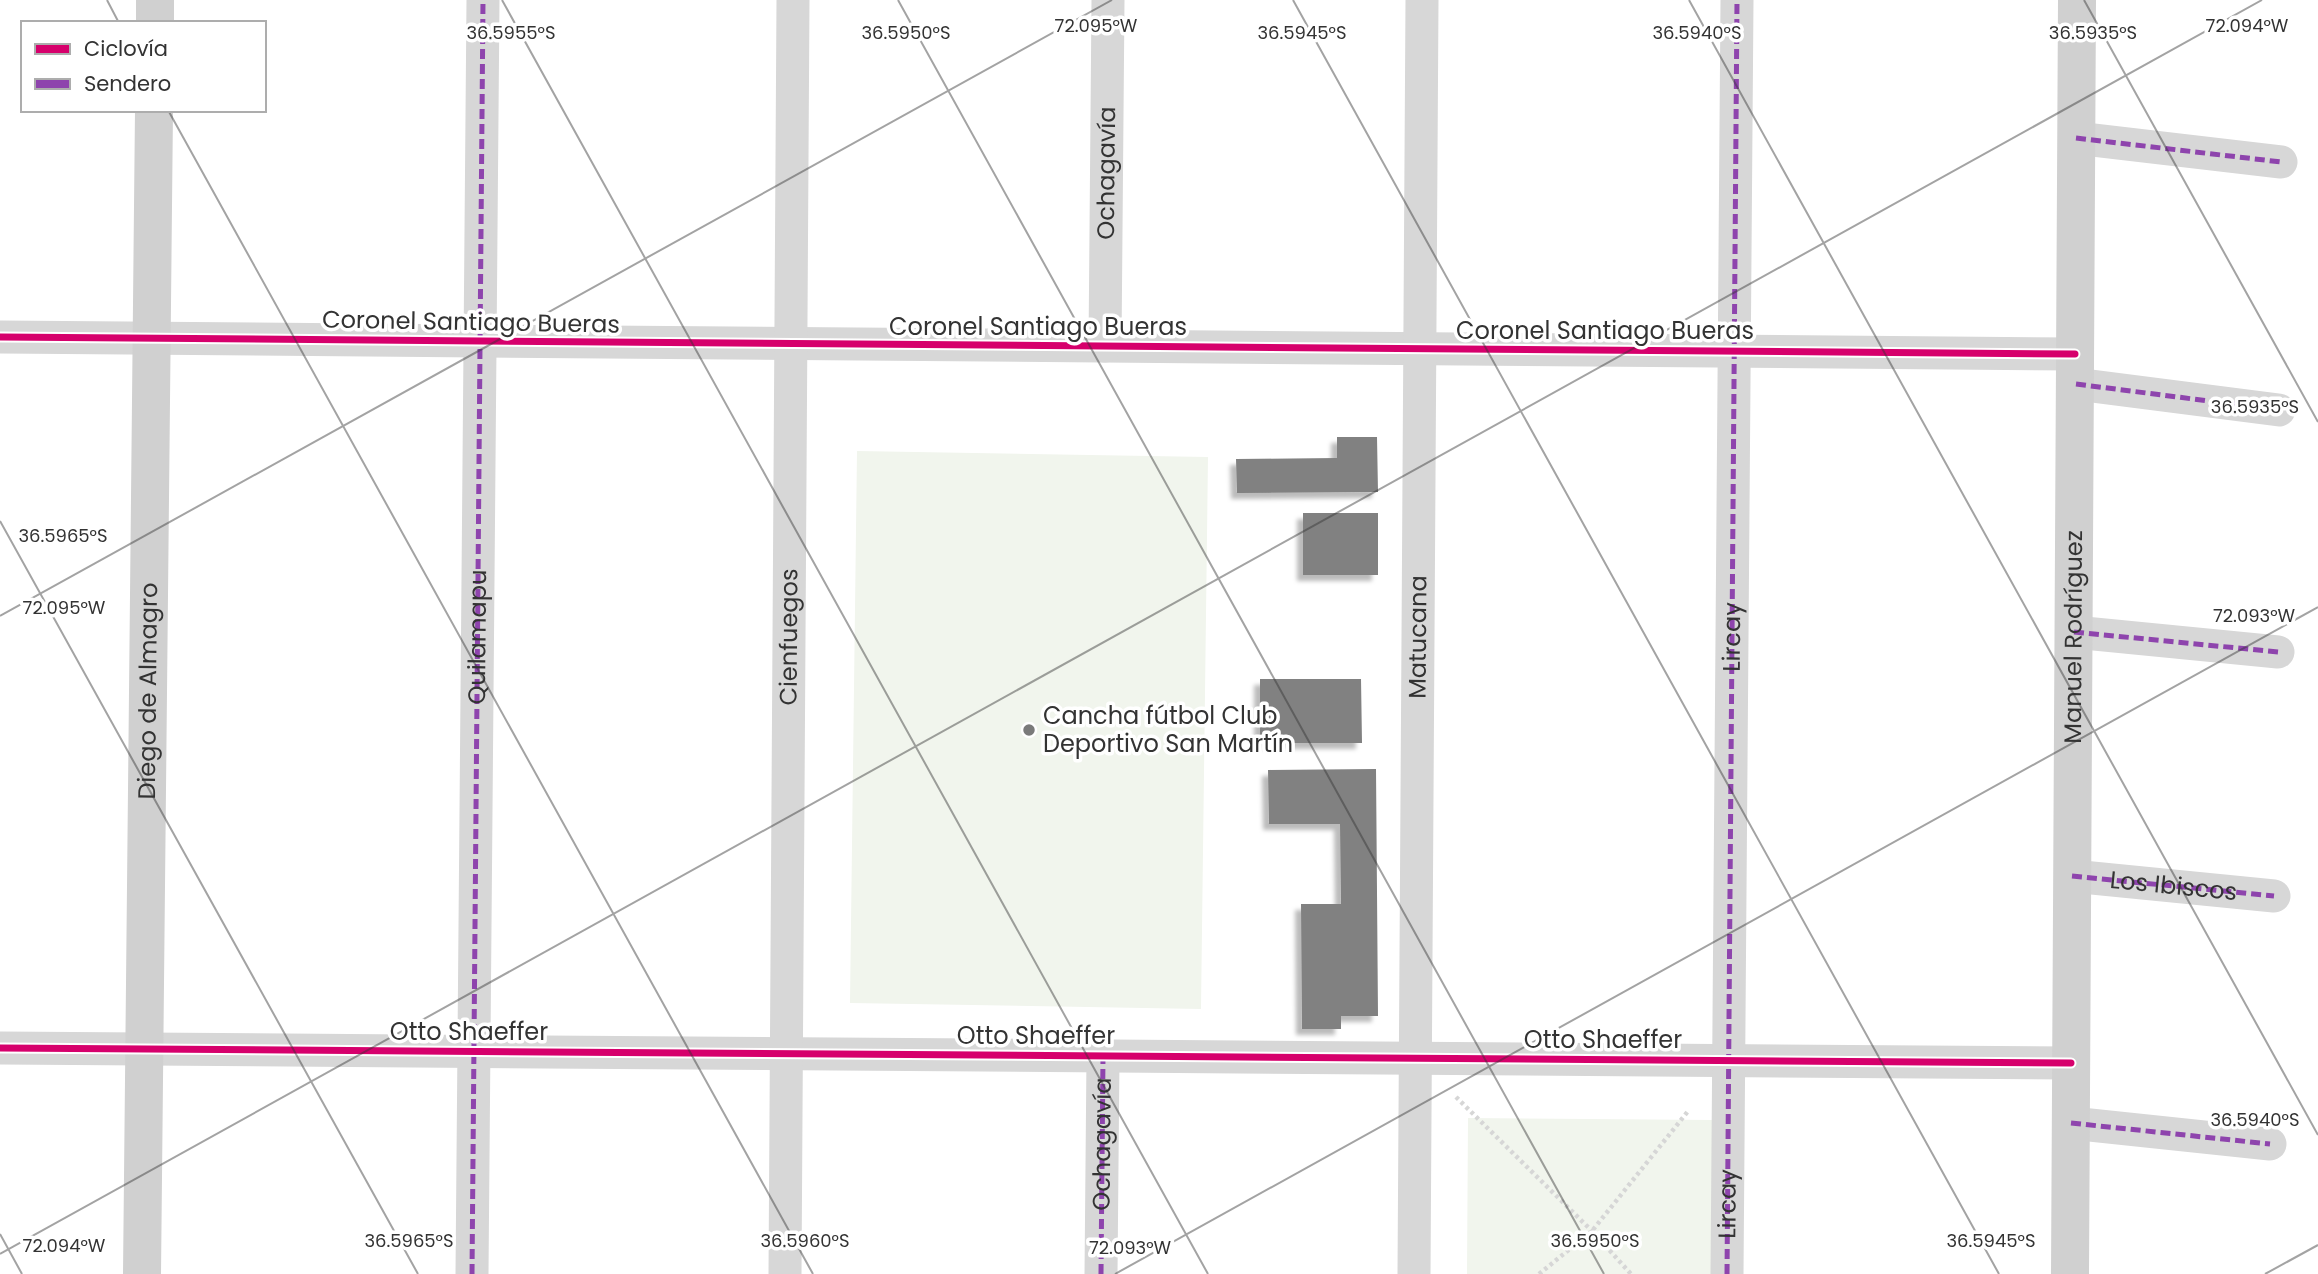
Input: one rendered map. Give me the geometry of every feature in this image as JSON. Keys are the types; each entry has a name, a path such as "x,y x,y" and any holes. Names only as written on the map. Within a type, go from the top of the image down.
{"street":[{"path":"155,0 155,21"},
{"name":"Quilamapu","path":"472,1274 483,0"},
{"name":"Cienfuegos","path":"785,1274 793,0"},
{"name":"Ochagavía","path":"1105,346 1108,0"},
{"name":"Matucana","path":"1414,1274 1422,0"},
{"name":"Lircay","path":"1727,1274 1737,0"},
{"name":"Manuel Rodríguez","path":"2070,1274 2077,0"},
{"name":"Diego de Almagro","path":"142,1274 154,112"},
{"path":"2076,138 2281,162"},
{"name":"Coronel Santiago Bueras","path":"0,337 1734,352 2076,369 2279,410"},
{"path":"2074,632 2278,652"},
{"name":"Los Ibiscos","path":"2073,876 2274,897"},
{"name":"Otto Shaeffer","path":"0,1048 2071,1063"},
{"name":"Ochagavía","path":"1101,1274 1103,1056"},
{"path":"2071,1123 2270,1143"}],"path":[{"path":"1415,1058 1592,1231 1631,1274"},
{"path":"1539,1274 1592,1231 1729,1060"}],"shaded area":[{"name":"Cancha fútbol Club Deportivo San Martín","path":"857,451 1208,457 1201,1009 850,1003"},
{"path":"1468,1118 1715,1120 1714,1274 1467,1274"}],"building":[{"path":"1337,437 1377,437 1378,492 1237,493 1236,459 1337,458"},
{"path":"1303,513 1378,513 1378,575 1303,575"},
{"path":"1260,679 1361,679 1362,743 1260,743"},
{"path":"1376,769 1378,1016 1341,1016 1341,1029 1302,1029 1301,904 1341,904 1340,824 1269,824 1268,770"}],"marked path":[{"path":"472,1274 483,0"},
{"path":"1727,1274 1737,0"},
{"path":"2076,138 2281,162"},
{"path":"2076,384 2279,410"},
{"path":"2074,632 2278,652"},
{"path":"2072,876 2274,896"},
{"path":"1101,1274 1103,1056"},
{"path":"2071,1123 2270,1144"}],"cycle path":[{"path":"0,337 2075,354"},
{"path":"0,1048 2071,1063"}],"place":[{"name":"Cancha fútbol Club Deportivo San Martín","path":"1029,730"}]}
